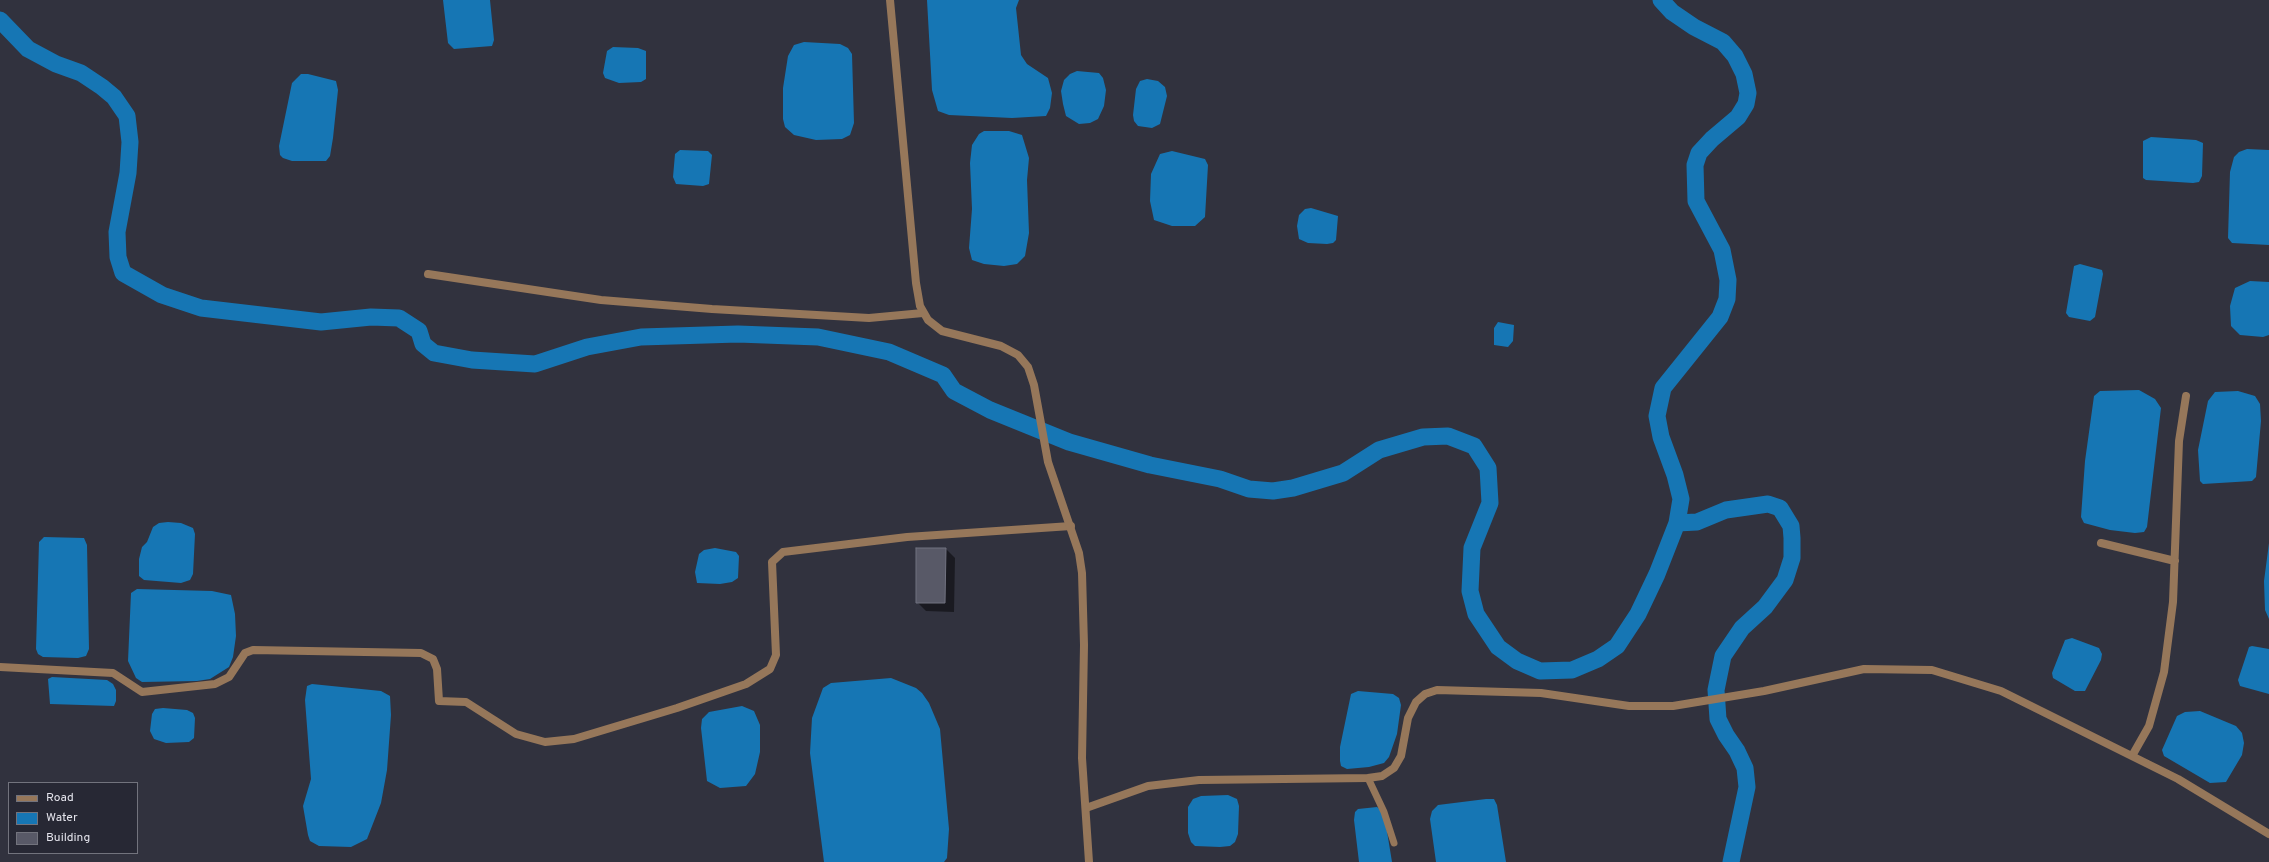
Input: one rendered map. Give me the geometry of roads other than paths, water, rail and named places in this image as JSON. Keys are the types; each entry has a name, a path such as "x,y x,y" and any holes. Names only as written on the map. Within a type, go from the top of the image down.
{"street":[{"path":"890,0 916,283 922,313 934,326 946,332 990,342 1011,350 1028,367 1037,398 1046,452 1053,479 1080,553 1082,573 1082,744 1089,862"},
{"path":"428,274 601,300 712,309 869,318 922,313"},
{"path":"2132,756 2149,726 2164,672 2173,602 2179,441 2186,396"},
{"path":"0,667 113,673 142,692 215,684 229,677 245,653 253,650 421,653 433,659 437,669 439,701 466,702 516,734 545,742 574,739 684,706 746,684 770,669 776,655 772,562 783,552 907,537 1071,526"},
{"path":"2101,543 2175,561"},
{"path":"1086,808 1148,786 1199,780 1368,778 1382,776 1394,768 1401,756 1408,718 1416,702 1425,694 1437,690 1541,693 1630,706 1673,706 1764,691 1864,669 1932,670 2001,691 2178,779 2269,834"}],"lane":[{"path":"1368,778 1384,812 1394,843"}],"water":[{"path":"443,0 490,0 494,40 492,46 454,49 448,43"},
{"path":"927,0 1019,0 1016,8 1021,55 1027,64 1048,78 1052,93 1050,108 1046,116 1012,118 949,115 938,111 932,90"},
{"path":"804,42 840,44 848,48 852,54 854,123 850,135 842,139 816,140 794,135 785,127 783,119 783,88 788,56 794,45"},
{"path":"613,47 638,48 646,51 646,79 641,82 619,83 605,78 603,73 607,51"},
{"path":"1077,71 1099,73 1103,78 1106,90 1104,106 1098,119 1090,123 1079,124 1066,116 1063,104 1061,91 1064,80 1070,74"},
{"path":"301,74 308,74 336,81 338,90 333,138 330,156 326,161 292,161 283,158 280,155 279,146 292,83"},
{"path":"1147,79 1158,81 1165,87 1167,96 1160,124 1152,128 1138,126 1134,121 1133,115 1136,89 1140,81"},
{"path":"984,131 1009,131 1022,135 1029,158 1027,180 1029,233 1025,256 1017,264 1004,266 984,264 972,260 969,248 972,209 970,163 972,145 979,134"},
{"path":"2151,137 2196,140 2203,143 2202,176 2199,182 2193,183 2146,180 2143,178 2143,141"},
{"path":"2247,149 2269,150 2269,245 2232,243 2228,238 2230,172 2234,157 2239,152"},
{"path":"680,150 708,151 712,155 709,184 703,186 676,184 673,177 675,154"},
{"path":"1172,151 1205,159 1208,165 1205,217 1195,226 1172,226 1154,220 1150,201 1151,174 1160,154"},
{"path":"1311,208 1338,216 1336,240 1333,243 1308,243 1299,239 1297,226 1299,215 1305,209"},
{"path":"2080,264 2102,270 2103,274 2095,317 2090,321 2069,317 2066,313 2074,266"},
{"path":"2250,281 2269,282 2269,335 2263,337 2240,335 2231,326 2230,306 2235,288"},
{"path":"1498,322 1514,325 1513,341 1508,347 1494,345 1494,328"},
{"path":"2139,390 2155,399 2161,408 2147,527 2144,532 2135,533 2110,530 2084,523 2081,517 2085,461 2094,396 2100,391"},
{"path":"2238,391 2255,396 2260,404 2261,421 2256,477 2252,481 2203,484 2200,481 2198,450 2208,401 2215,392"},
{"path":"159,523 181,523 193,528 195,534 193,574 190,580 181,583 144,580 139,576 139,559 142,547 147,542 153,527"},
{"path":"44,537 84,538 87,545 89,649 86,656 78,658 43,657 38,654 36,649 39,542"},
{"path":"2269,543 2269,619 2265,610 2264,581"},
{"path":"715,548 736,552 739,556 738,578 732,582 720,584 697,583 695,572 699,554 704,550"},
{"path":"137,589 212,591 231,595 235,614 236,636 233,657 229,667 210,679 197,681 142,682 136,678 128,661 131,593"},
{"path":"2072,638 2099,648 2102,654 2101,660 2085,691 2075,691 2053,678 2052,673 2065,640"},
{"path":"2252,646 2269,649 2269,694 2240,686 2238,680 2249,647"},
{"path":"52,677 107,680 113,684 116,690 116,701 114,706 50,704 48,679"},
{"path":"891,678 916,688 922,693 929,703 940,729 949,829 947,858 944,862 824,862 810,753 812,718 823,688 831,683"},
{"path":"312,684 381,691 390,696 391,715 387,770 381,803 367,839 351,847 319,846 310,841 308,835 303,806 311,779 305,700 307,686"},
{"path":"1358,691 1393,694 1399,698 1401,705 1397,734 1389,757 1384,763 1369,767 1347,769 1341,766 1340,747 1351,694"},
{"path":"742,706 754,711 760,725 760,752 755,774 746,786 720,788 707,781 701,728 702,719 709,712"},
{"path":"163,708 187,710 193,713 195,718 194,738 189,742 166,743 154,739 150,731 152,714 155,709"},
{"path":"2200,711 2236,726 2242,733 2244,743 2242,755 2226,782 2210,783 2164,756 2162,750 2177,716 2185,712"},
{"path":"1228,795 1237,799 1239,806 1238,834 1235,842 1230,846 1220,847 1195,846 1191,842 1188,833 1188,807 1193,799 1201,796"},
{"path":"1494,799 1497,805 1506,862 1436,862 1430,819 1432,811 1438,805"},
{"path":"1377,807 1382,811 1385,819 1392,862 1359,862 1354,820 1355,812 1358,809"}],"waterway":[{"path":"0,20 28,49 56,64 81,73 102,87 114,97 127,116 130,142 128,173 117,232 118,257 123,273 162,295 201,308 321,322 371,317 399,318 419,331 423,344 434,353 472,360 535,364 587,347 641,337 738,334 818,337 889,352 943,375 954,391 990,410 1069,442 1150,465 1220,479 1249,489 1273,491 1293,488 1343,473 1379,450 1423,437 1448,436 1474,446 1488,468 1490,503 1472,548 1470,591 1476,614 1498,647 1517,661 1540,671 1572,670 1598,659 1617,646 1638,614 1657,574 1677,523 1681,499 1675,475 1661,437 1657,416 1663,388 1720,317 1727,299 1728,280 1722,250 1696,201 1695,165 1699,153 1712,139 1738,117 1746,104 1748,93 1744,74 1735,56 1723,42 1694,27 1672,12 1661,0"},
{"path":"1677,523 1697,522 1726,510 1768,504 1780,508 1791,526 1792,558 1785,580 1765,607 1742,628 1723,656 1716,690 1718,719 1745,768 1747,787 1731,862"}]}
